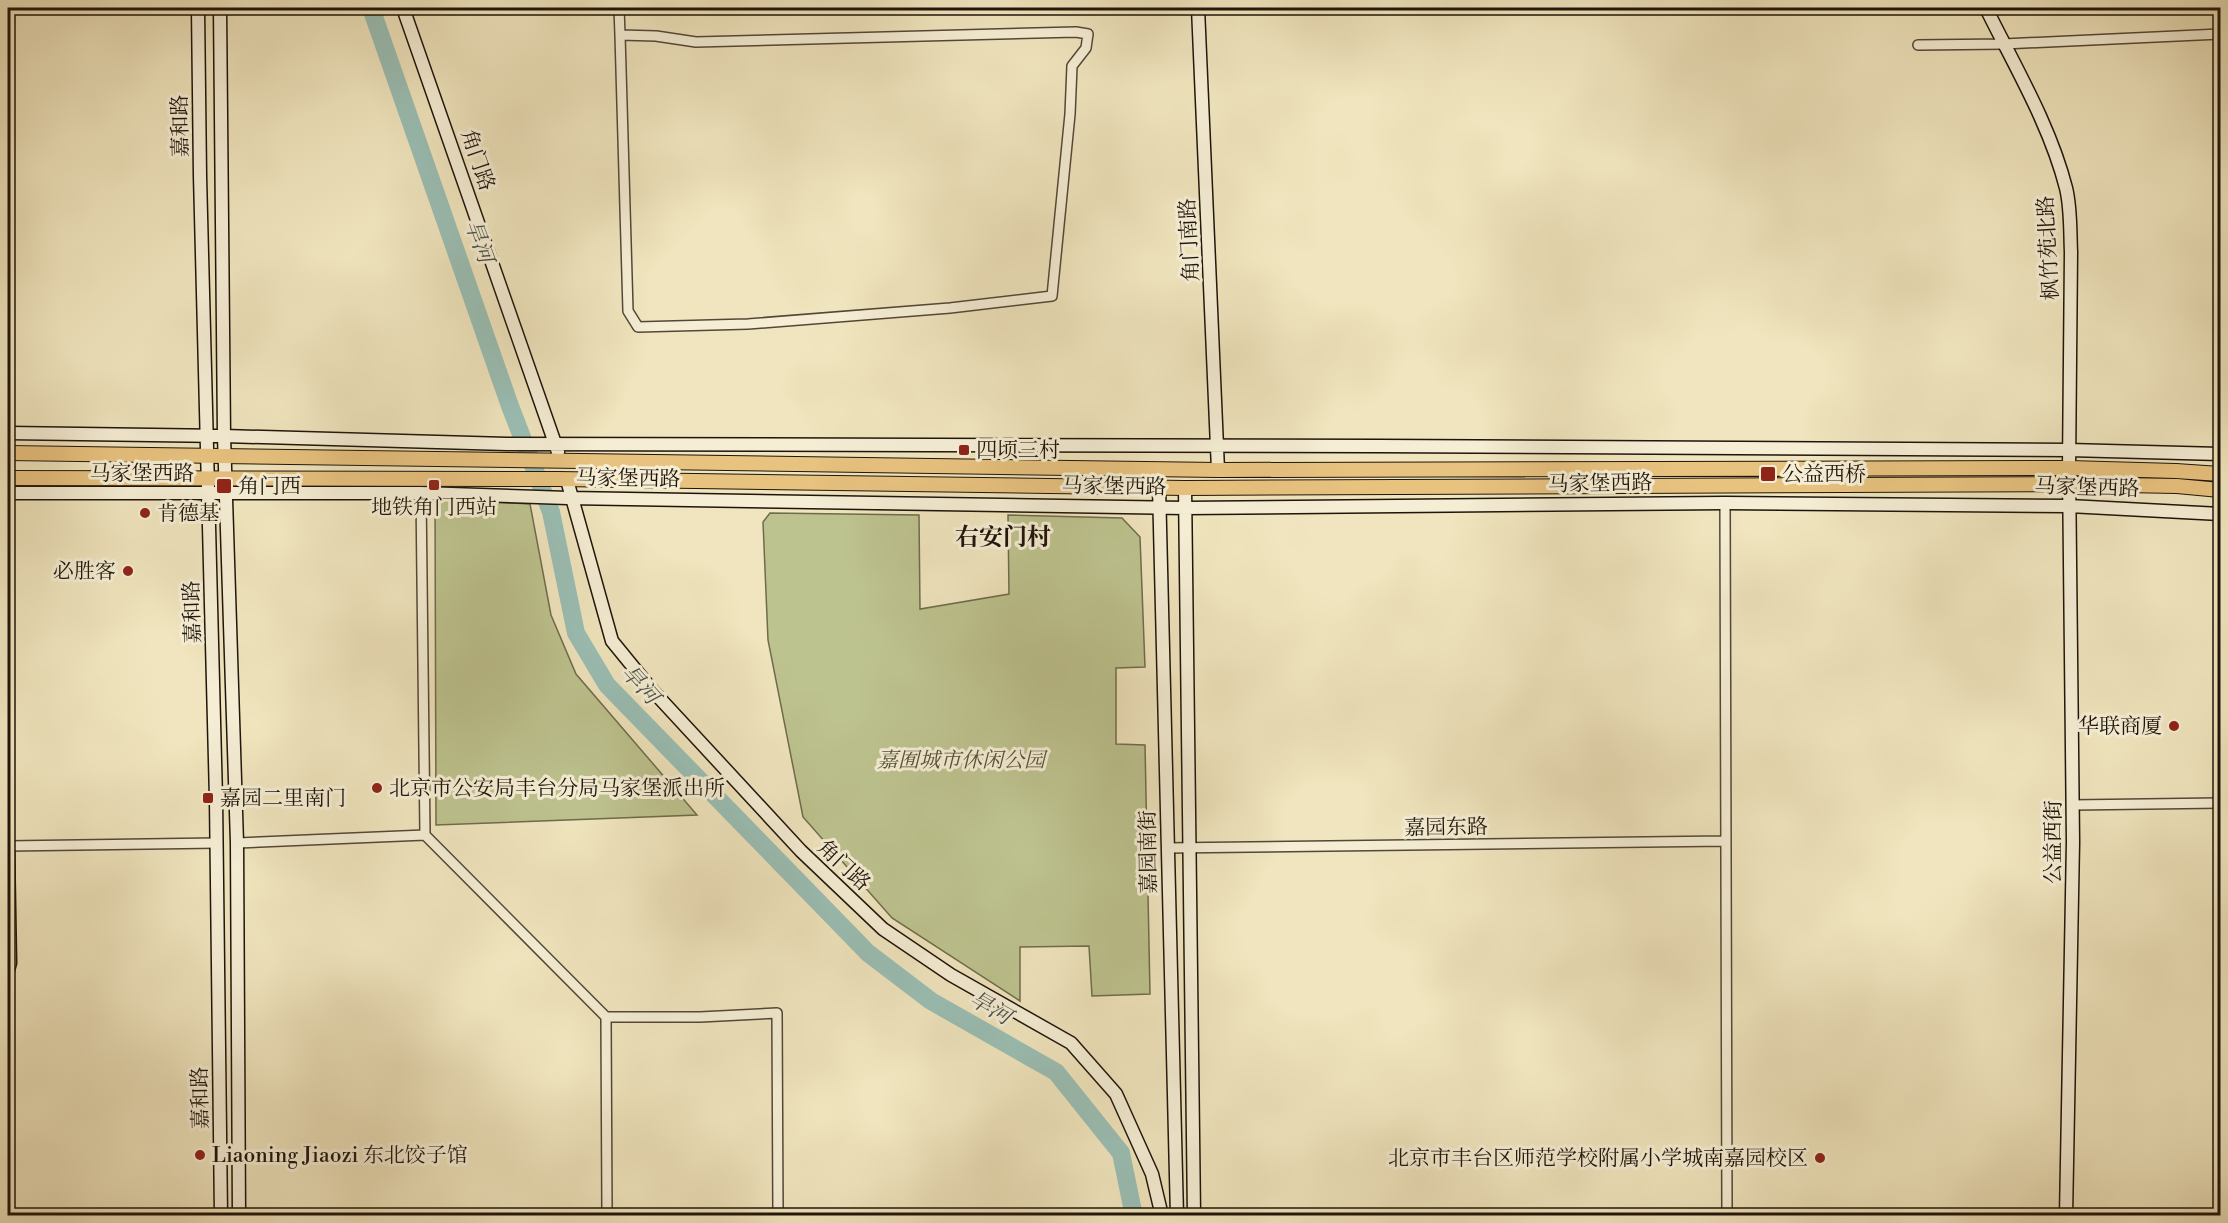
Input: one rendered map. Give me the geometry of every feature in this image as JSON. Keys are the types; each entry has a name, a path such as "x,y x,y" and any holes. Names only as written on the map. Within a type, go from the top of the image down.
{"main road":[{"name":"马家堡西路","path":"8,453 1218,470 2069,468 2220,474"},
{"name":"马家堡西路","path":"8,478 208,487 226,480 514,479 1185,488 2069,484 2177,486 2220,490"}],"street":[{"name":"嘉和路","path":"198,8 217,843 221,1215"},
{"name":"嘉和路","path":"220,8 225,455 237,843 239,1215"},
{"name":"角门路","path":"403,8 520,340 550,445 557,461"},
{"path":"619,8 628,311 638,327 748,324 950,308 1052,296 1070,114 1072,66 1086,48 1088,34 696,42 656,36 620,35"},
{"name":"角门南路","path":"1198,8 1218,470"},
{"name":"枫竹苑北路","path":"1986,8 2054,151 2066,189 2071,252 2069,468"},
{"path":"1918,45 2004,44 2220,34"},
{"name":"马家堡西路","path":"8,433 225,436 550,445 2069,450 2220,454"},
{"name":"公益西街","path":"2066,1215 2073,805 2069,468"},
{"name":"角门路","path":"563,480 571,498 612,641 652,690 801,851 883,929 951,975 1071,1043 1116,1094 1152,1174 1162,1215"},
{"name":"马家堡西路","path":"8,493 208,487 226,494 421,493 519,497 1160,508 1725,503 2069,506 2220,514"},
{"name":"嘉园南街","path":"1159,487 1177,1215"},
{"name":"嘉园南街","path":"1185,488 1194,1215"},
{"path":"421,493 425,835 606,1017 607,1215"},
{"path":"1725,503 1727,1215"},
{"path":"2073,805 2220,803"},
{"path":"237,843 425,835"},
{"name":"嘉园东路","path":"1167,848 1726,841"},
{"path":"8,846 217,843"},
{"path":"8,851 10,963 8,970"},
{"path":"606,1017 700,1017 777,1013 778,1215"}],"green space":[{"path":"435,499 530,504 551,615 576,674 697,815 436,825"},
{"name":"嘉囿城市休闲公园","path":"770,513 919,515 920,609 1009,594 1008,515 1122,518 1140,537 1145,667 1116,668 1116,744 1145,745 1150,994 1092,996 1089,946 1020,947 1020,1001 892,918 803,817 768,640 763,522"}],"waterway":[{"name":"旱河","path":"371,8 510,406 551,512 576,633 607,685 868,953 931,1001 1056,1072 1121,1153 1134,1216"}],"place":[{"name":"四顷三村","path":"964,450"},
{"name":"公益西桥","path":"1768,474"},
{"name":"地铁角门西站","path":"434,485"},
{"name":"角门西","path":"224,486"},
{"name":"肯德基","path":"145,513"},
{"name":"必胜客","path":"128,571"},
{"name":"华联商厦","path":"2174,726"},
{"name":"北京市公安局丰台分局马家堡派出所","path":"377,788"},
{"name":"嘉园二里南门","path":"208,798"},
{"name":"Liaoning Jiaozi 东北饺子馆","path":"200,1155"},
{"name":"北京市丰台区师范学校附属小学城南嘉园校区","path":"1820,1158"}],"district":[{"name":"右安门村","path":"1003,537"}]}
